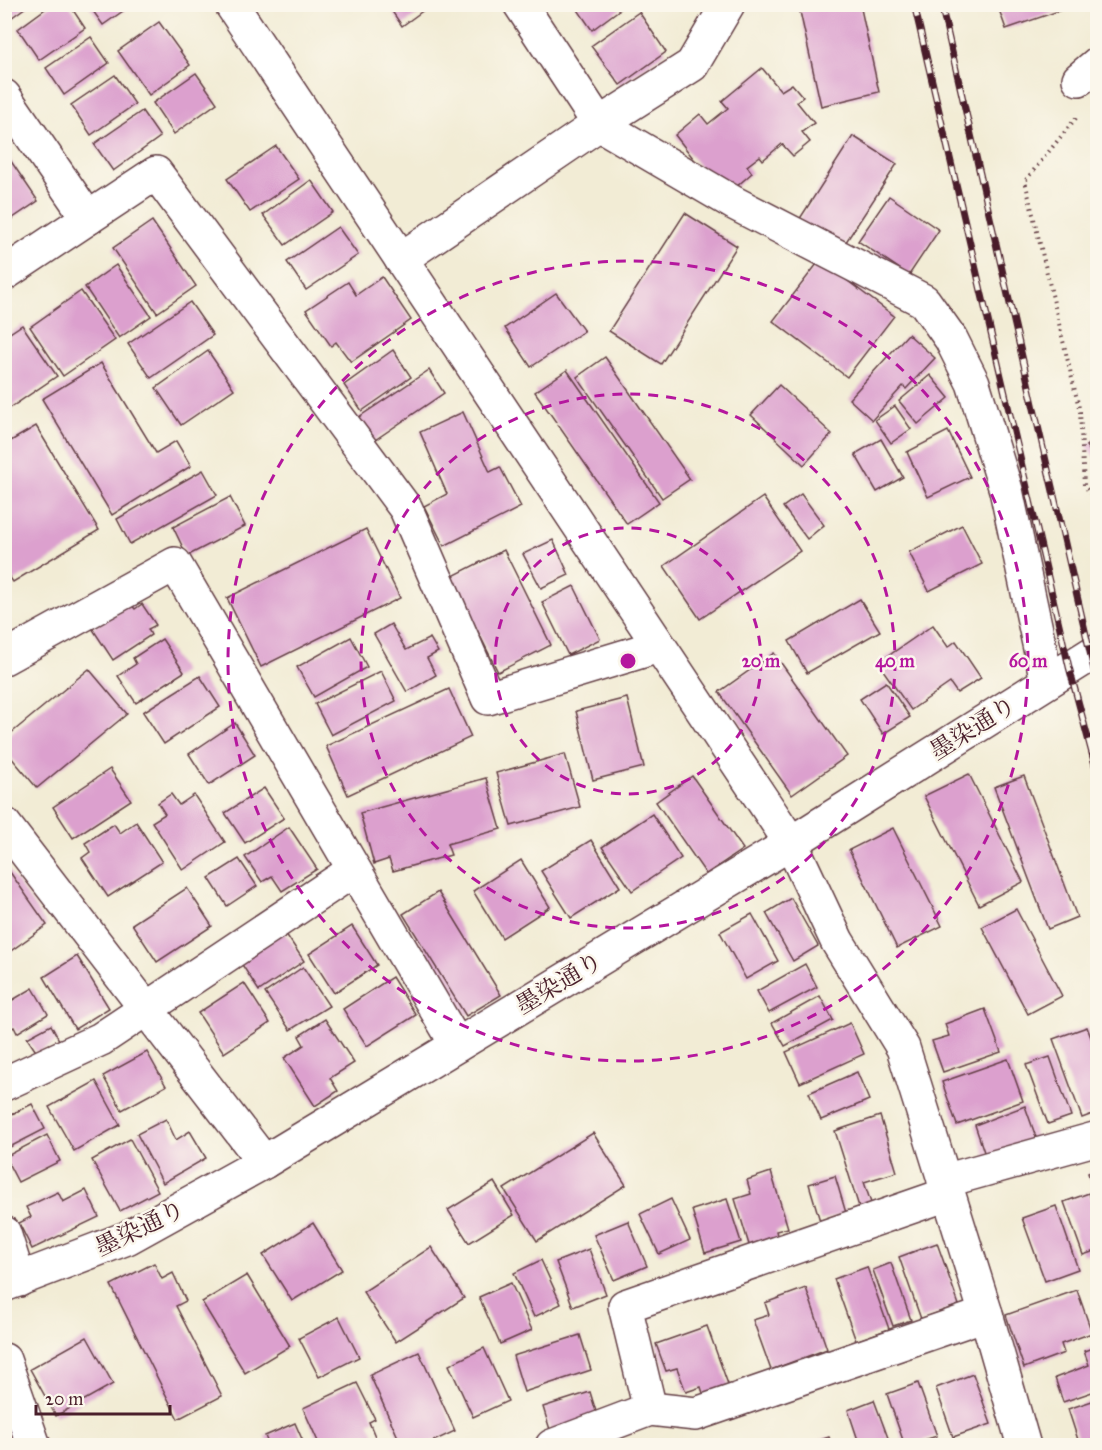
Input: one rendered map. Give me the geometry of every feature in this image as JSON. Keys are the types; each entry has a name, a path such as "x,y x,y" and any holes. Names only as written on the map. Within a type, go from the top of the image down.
{"street":[{"path":"231,4 790,843 837,941 903,1048 986,1314 1024,1446"},
{"path":"520,4 599,124 734,202 924,301 951,339 973,383 1006,490 1047,681"},
{"path":"401,259 599,124 692,65 728,4"},
{"path":"4,96 88,218"},
{"path":"4,274 156,173 406,509 488,698 659,646"},
{"path":"4,658 175,564 457,1045"},
{"name":"墨染通り","path":"12,1282 127,1238 264,1162 790,843 1098,650"},
{"path":"4,824 264,1162"},
{"path":"4,1084 102,1039 354,870"},
{"path":"650,1409 625,1306 946,1188 1098,1138"},
{"path":"4,1233 12,1282"},
{"path":"552,1446 650,1409 696,1414 986,1314"},
{"path":"4,1360 34,1446"}],"path":[{"path":"1088,71 1092,98 1025,181 1080,412 1084,485 1098,503"}],"building":[{"path":"4,4 30,4 4,23"},
{"path":"52,4 69,4 85,28 39,60 18,29"},
{"path":"88,4 133,4 103,25"},
{"path":"387,4 432,4 402,26"},
{"path":"574,4 627,4 592,30"},
{"path":"812,4 860,4 879,92 821,106 799,7"},
{"path":"997,4 1075,4 1076,5 1006,29"},
{"path":"639,12 666,52 620,85 591,46"},
{"path":"159,22 190,65 149,95 118,51"},
{"path":"91,37 109,63 64,95 46,68"},
{"path":"762,68 781,91 792,84 803,97 797,102 814,123 802,132 810,142 793,156 782,144 763,160 760,156 747,166 752,173 736,187 704,172 675,135 700,114 708,124 728,108 722,101"},
{"path":"196,73 217,103 174,134 153,103"},
{"path":"115,75 135,104 91,135 71,105"},
{"path":"142,111 160,137 113,171 94,144"},
{"path":"853,136 897,164 842,248 799,220"},
{"path":"276,146 299,179 250,212 227,179"},
{"path":"4,151 38,201 4,224"},
{"path":"311,180 333,212 285,245 263,215"},
{"path":"889,196 939,230 909,275 858,241"},
{"path":"685,213 737,246 661,364 609,331"},
{"path":"152,221 196,286 157,313 113,248"},
{"path":"338,227 358,255 306,290 287,262"},
{"path":"820,260 894,316 847,377 773,321"},
{"path":"116,265 151,316 119,338 85,287"},
{"path":"382,277 411,320 351,362 336,342 331,346 306,310 348,282 356,295"},
{"path":"81,291 115,340 63,376 30,327"},
{"path":"556,293 584,331 531,367 505,328"},
{"path":"190,302 213,335 151,378 128,344"},
{"path":"22,325 57,376 4,412 4,337"},
{"path":"908,334 935,358 906,389 903,386 872,420 849,399"},
{"path":"393,350 411,377 362,411 344,385"},
{"path":"208,351 234,389 181,425 156,388"},
{"path":"605,357 690,479 662,498 577,377"},
{"path":"101,363 156,453 176,441 191,466 112,515 42,399"},
{"path":"429,370 444,393 372,442 356,419"},
{"path":"567,370 659,502 627,524 535,392"},
{"path":"930,375 949,398 918,424 899,401"},
{"path":"779,385 832,434 804,465 751,415"},
{"path":"895,406 911,429 891,443 875,420"},
{"path":"463,412 490,472 500,467 521,507 444,546 424,506 447,494 420,432"},
{"path":"36,426 99,530 13,582 4,569 4,445"},
{"path":"948,431 970,477 928,497 907,452"},
{"path":"1098,437 1098,462 1086,446"},
{"path":"881,439 903,477 877,492 855,454"},
{"path":"203,470 217,495 130,544 117,519"},
{"path":"801,494 824,525 807,539 783,507"},
{"path":"230,497 245,526 187,556 173,527"},
{"path":"763,497 800,551 700,619 664,566"},
{"path":"962,525 982,564 929,591 909,552"},
{"path":"366,529 400,598 261,667 227,598"},
{"path":"553,540 569,575 541,588 523,554"},
{"path":"504,550 551,645 498,672 451,577"},
{"path":"574,586 600,639 568,655 542,602"},
{"path":"860,599 880,631 807,673 789,641"},
{"path":"130,603 135,609 142,604 156,625 148,629 151,635 113,660 92,628"},
{"path":"391,624 406,650 430,638 438,652 427,658 436,675 407,692 374,634"},
{"path":"933,625 948,647 956,641 981,678 957,693 950,683 911,710 878,663"},
{"path":"351,637 367,667 314,697 297,667"},
{"path":"162,639 184,672 136,703 118,676 136,664 133,658"},
{"path":"774,653 847,756 792,795 719,692"},
{"path":"89,669 127,714 37,788 4,749 4,739"},
{"path":"381,671 396,701 331,735 315,704"},
{"path":"200,676 220,707 164,744 143,712"},
{"path":"886,682 910,717 883,734 860,699"},
{"path":"449,689 471,737 348,795 326,746"},
{"path":"627,698 644,767 593,780 576,711"},
{"path":"235,723 255,755 209,785 189,754"},
{"path":"565,754 580,807 511,826 496,773"},
{"path":"110,769 131,800 73,838 53,807"},
{"path":"969,774 1023,882 979,905 924,796"},
{"path":"692,776 743,849 706,874 656,802"},
{"path":"1024,776 1077,917 1048,929 994,787"},
{"path":"486,778 501,829 447,844 451,855 393,871 389,859 374,864 360,813"},
{"path":"264,788 284,818 245,843 225,813"},
{"path":"171,794 179,805 194,795 225,842 183,870 152,822 165,814 158,803"},
{"path":"652,814 681,858 632,891 602,847"},
{"path":"136,822 162,862 108,897 82,858 90,852 85,843 114,824 120,833"},
{"path":"289,827 317,869 282,891 272,876 262,882 245,857"},
{"path":"893,828 942,926 897,948 849,850"},
{"path":"591,840 620,887 571,918 541,871"},
{"path":"239,859 257,886 227,906 209,878"},
{"path":"521,860 550,907 502,938 473,891"},
{"path":"5,865 47,925 5,955"},
{"path":"187,888 212,926 157,962 132,924"},
{"path":"438,892 501,995 466,1016 403,914"},
{"path":"791,898 818,946 793,961 766,913"},
{"path":"1016,909 1062,996 1028,1014 982,927"},
{"path":"752,914 778,961 746,979 720,932"},
{"path":"352,926 377,965 334,993 309,954"},
{"path":"284,931 304,961 259,991 239,960"},
{"path":"77,956 109,1008 75,1029 44,977"},
{"path":"805,964 817,987 769,1013 757,991"},
{"path":"303,967 329,1006 290,1030 265,993"},
{"path":"392,977 416,1015 367,1046 343,1009"},
{"path":"244,983 270,1023 224,1053 198,1013"},
{"path":"33,988 48,1014 17,1033 14,1027 4,1032 4,1005"},
{"path":"820,996 833,1020 785,1046 772,1023"},
{"path":"985,1009 1001,1052 943,1072 932,1041 949,1036 945,1024"},
{"path":"325,1019 354,1063 330,1078 338,1091 315,1106 284,1058 304,1045 299,1036"},
{"path":"850,1023 864,1054 800,1083 786,1052"},
{"path":"51,1025 59,1040 37,1053 27,1038"},
{"path":"1087,1027 1098,1056 1098,1112 1082,1118 1053,1039"},
{"path":"147,1052 166,1086 122,1110 103,1076"},
{"path":"1050,1057 1071,1116 1048,1124 1026,1065"},
{"path":"1008,1059 1023,1101 957,1125 942,1082"},
{"path":"857,1072 869,1100 821,1120 809,1093"},
{"path":"96,1081 120,1125 74,1151 49,1107"},
{"path":"32,1104 45,1129 4,1150 4,1118"},
{"path":"1025,1106 1037,1140 986,1158 975,1125"},
{"path":"880,1116 897,1172 864,1182 872,1206 860,1210 835,1131"},
{"path":"166,1119 176,1140 190,1131 206,1158 163,1183 137,1134"},
{"path":"593,1133 626,1185 537,1241 504,1189"},
{"path":"47,1135 60,1161 18,1182 5,1157"},
{"path":"130,1139 158,1191 120,1211 92,1160"},
{"path":"1098,1170 1098,1199 1097,1199 1088,1173"},
{"path":"771,1172 788,1228 776,1231 778,1240 750,1248 735,1199 751,1194 747,1180"},
{"path":"835,1176 846,1213 820,1221 809,1184"},
{"path":"494,1182 514,1215 469,1243 448,1210"},
{"path":"86,1190 99,1217 32,1249 19,1223 31,1217 26,1207 58,1192 63,1202"},
{"path":"1089,1193 1098,1218 1098,1250 1083,1255 1064,1202"},
{"path":"671,1199 690,1240 659,1254 640,1214"},
{"path":"727,1199 741,1242 705,1253 692,1210"},
{"path":"1056,1206 1078,1269 1045,1281 1022,1218"},
{"path":"628,1221 647,1266 614,1280 594,1235"},
{"path":"313,1223 342,1270 292,1301 263,1255"},
{"path":"937,1243 959,1305 921,1319 899,1257"},
{"path":"431,1247 464,1298 396,1342 363,1292"},
{"path":"589,1249 606,1294 573,1307 556,1262"},
{"path":"541,1260 561,1304 534,1317 514,1273"},
{"path":"154,1263 162,1279 173,1273 186,1301 176,1306 222,1396 178,1419 111,1285"},
{"path":"891,1263 911,1320 893,1326 873,1270"},
{"path":"867,1267 889,1329 856,1341 834,1279"},
{"path":"247,1275 290,1346 245,1373 202,1302"},
{"path":"511,1283 532,1330 500,1344 479,1297"},
{"path":"806,1288 827,1349 771,1370 753,1320 769,1315 765,1303"},
{"path":"1077,1290 1092,1333 1061,1344 1064,1353 1024,1368 1006,1315"},
{"path":"339,1317 359,1357 319,1377 299,1338"},
{"path":"707,1326 729,1387 704,1396 701,1387 686,1392 677,1368 666,1371 656,1344"},
{"path":"580,1335 591,1370 524,1392 513,1356"},
{"path":"87,1337 113,1384 56,1416 30,1369"},
{"path":"1098,1346 1098,1390 1063,1402 1055,1378 1089,1365 1084,1351"},
{"path":"484,1348 508,1401 473,1417 449,1365"},
{"path":"419,1352 455,1431 423,1446 402,1446 370,1375"},
{"path":"973,1374 991,1424 953,1437 936,1388"},
{"path":"357,1383 375,1419 369,1422 379,1446 320,1446 303,1408"},
{"path":"918,1383 937,1436 905,1446 887,1394"},
{"path":"590,1392 598,1418 551,1433 543,1407"},
{"path":"1098,1399 1098,1442 1080,1446 1068,1409"},
{"path":"874,1400 891,1446 860,1446 848,1410"},
{"path":"295,1423 305,1446 269,1446 265,1436"},
{"path":"829,1437 833,1446 806,1446 806,1445"}],"railway":[{"path":"914,4 1069,667 1098,776"},
{"path":"941,4 1098,687"}]}
